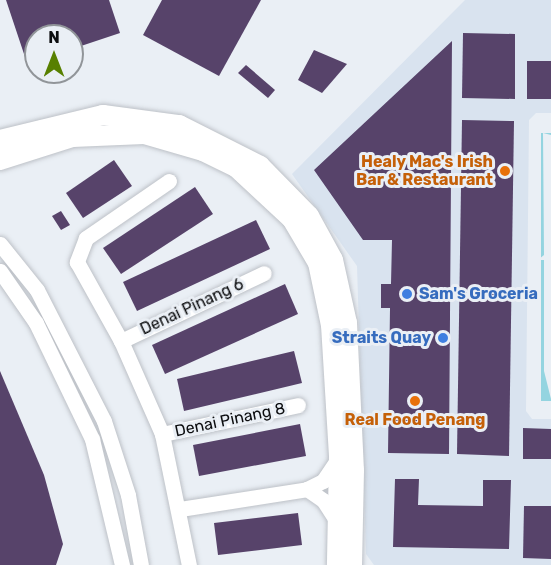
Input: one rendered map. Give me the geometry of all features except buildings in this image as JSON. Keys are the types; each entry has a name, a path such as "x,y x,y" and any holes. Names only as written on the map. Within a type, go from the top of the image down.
{"main road":[{"path":"0,140 103,115 179,125 260,165 309,216 333,260 347,323 352,565"},
{"path":"0,160 72,137 144,134 203,151 264,189 302,232 322,279 332,334 339,457 337,565"}],"street":[{"path":"169,181 86,238 77,253 81,273 121,341 162,434 180,509 189,565"},
{"path":"0,244 37,290 100,412 128,495 141,565"},
{"path":"0,271 36,323 92,439 122,565"},
{"name":"Denai Pinang 6","path":"121,341 264,273"},
{"name":"Denai Pinang 8","path":"162,434 298,405"},
{"path":"180,509 307,489 323,481 339,457"},
{"path":"307,489 323,500 338,523"}],"shaded area":[{"name":"Straits Quay","path":"465,0 551,0 551,113 536,113 529,120 526,411 532,419 551,419 551,565 374,565 366,554 357,266 292,174"}],"water":[{"path":"541,133 551,133 551,401 541,401"}],"pier":[{"path":"543,133 551,135 551,399 544,371 544,260 538,260 544,255"}],"place":[{"name":"Healy Mac's Irish Bar & Restaurant","path":"505,171"},
{"name":"Sam's Groceria","path":"407,294"},
{"name":"Straits Quay","path":"443,338"},
{"name":"Real Food Penang","path":"415,401"}]}
